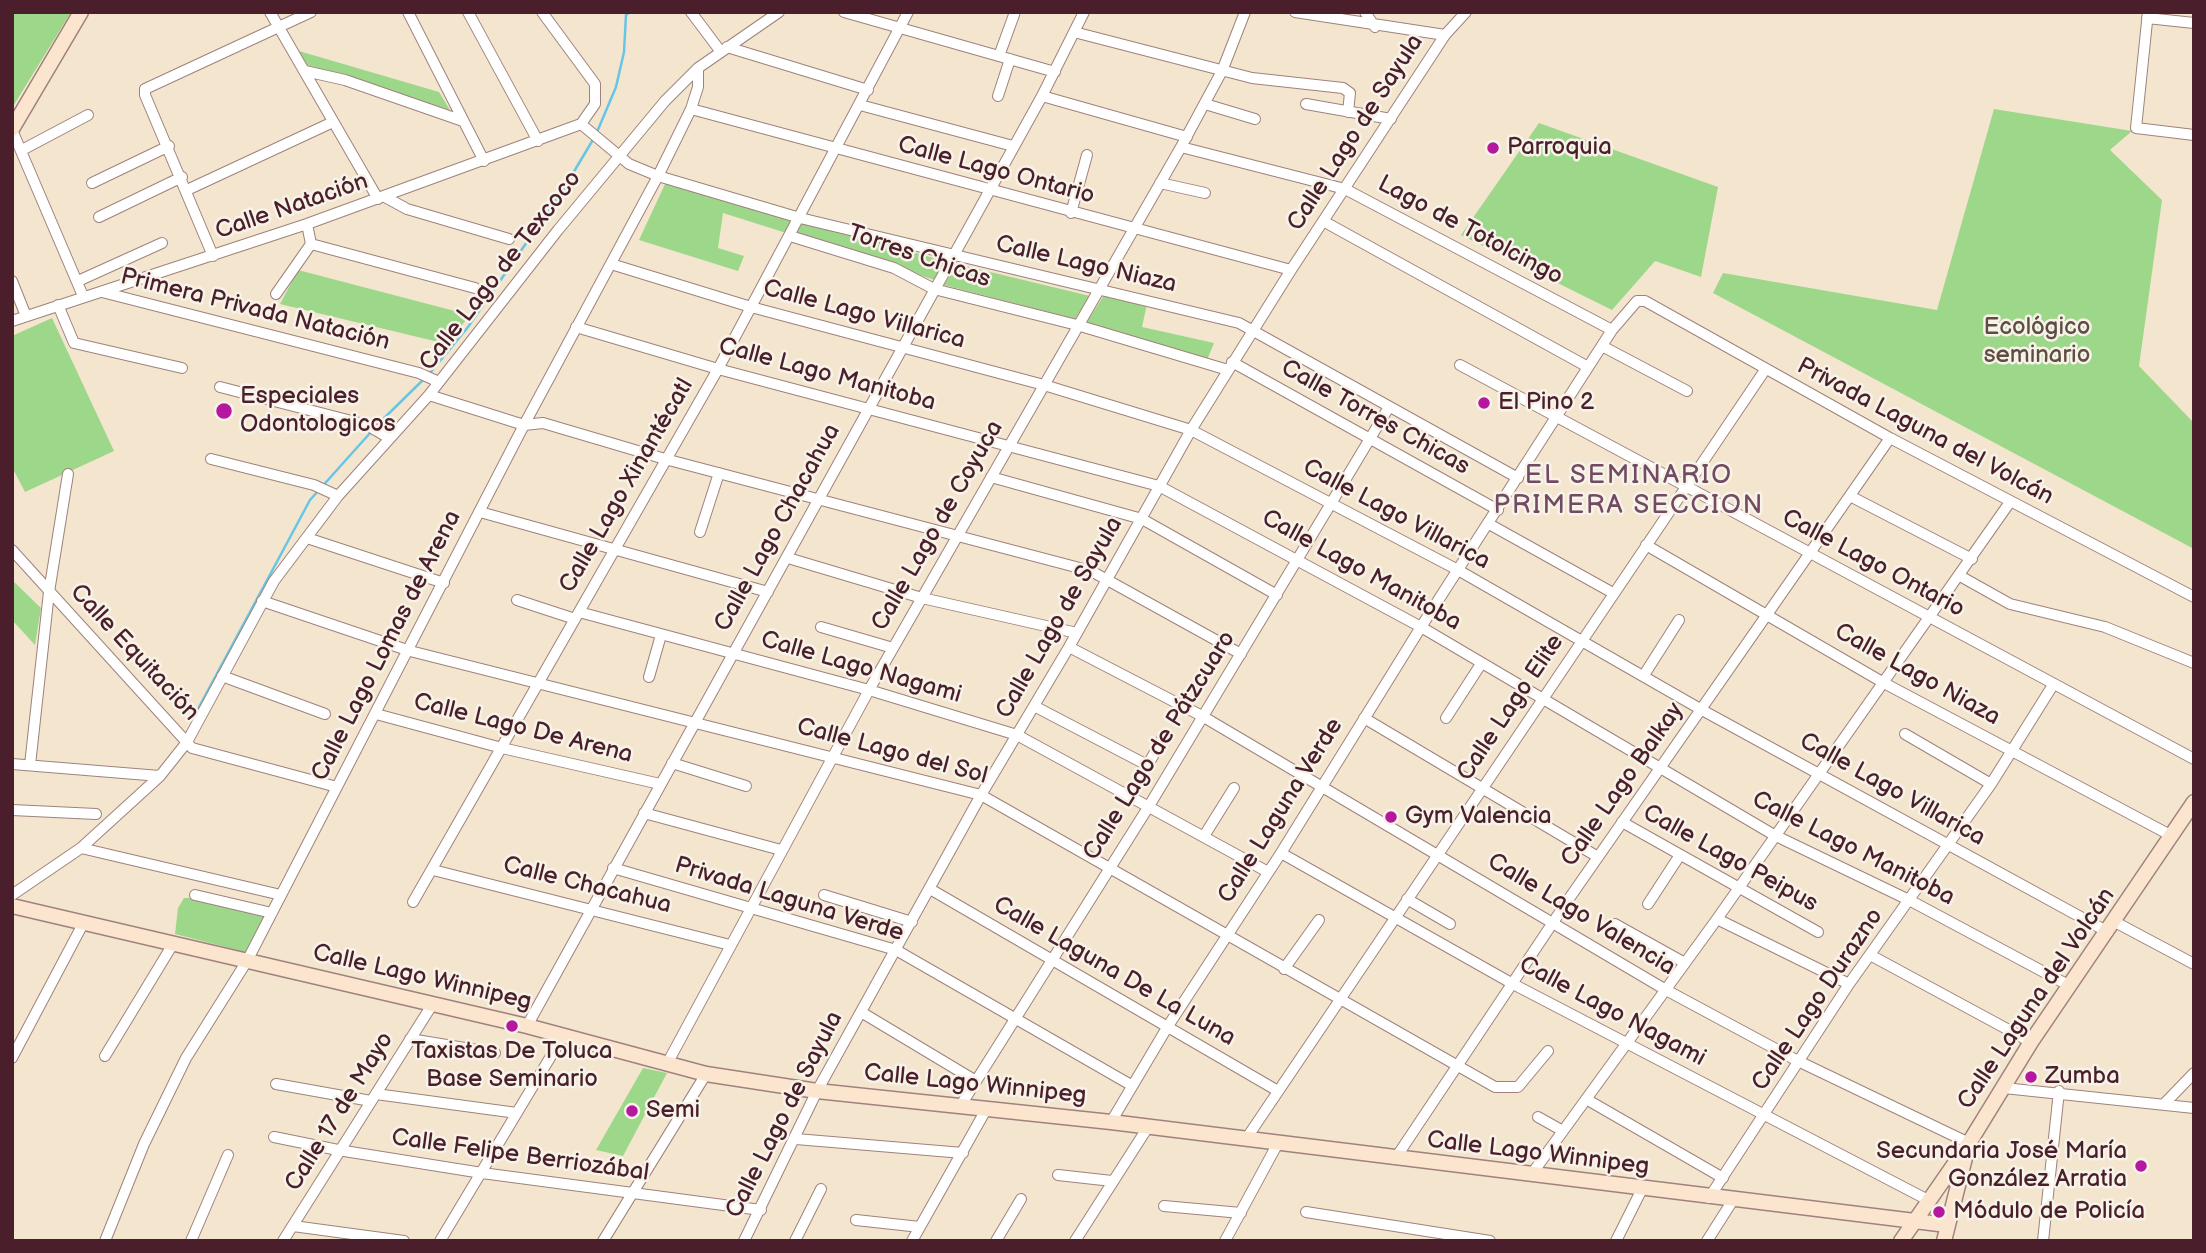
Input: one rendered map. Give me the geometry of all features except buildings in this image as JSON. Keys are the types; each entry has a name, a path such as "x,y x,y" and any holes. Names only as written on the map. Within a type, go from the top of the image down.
{"main road":[{"path":"12,129 80,12"},
{"name":"Calle Laguna del Volcán","path":"1901,1241 1969,1143 2031,1042 2194,802"},
{"name":"Calle Lago Winnipeg","path":"12,906 527,1026 706,1074 817,1091 1111,1122 1709,1198 1947,1225"},
{"path":"1944,1241 1969,1143"}],"street":[{"path":"270,12 333,122 382,198 407,209 509,239"},
{"path":"213,256 169,146 145,95 146,88 311,12"},
{"path":"408,12 484,161"},
{"path":"468,12 538,141"},
{"path":"691,12 724,50 868,90"},
{"name":"Calle Lago de Texcoco","path":"12,895 81,848 160,776 187,742 262,601 335,495 429,395 432,379 665,101 698,68 779,12"},
{"path":"844,12 1055,72"},
{"name":"Calle Lago Xinantécatl","path":"413,902 718,369 908,12"},
{"path":"999,56 1015,12"},
{"name":"Calle Lago Chacahua","path":"527,1026 694,721 821,499 900,348 1055,72 1084,12"},
{"name":"Calle Lago de Coyuca","path":"668,1062 869,690 1187,137 1222,71 1245,12"},
{"path":"1295,12 1375,27 1445,35"},
{"path":"1365,12 1375,27"},
{"name":"Calle Lago de Sayula","path":"744,1241 796,1139 817,1091 981,795 1069,647 1191,430 1291,270 1445,35 1466,12"},
{"path":"544,13 595,84 595,104 586,127"},
{"path":"2194,23 2147,15 2136,128 2194,135"},
{"path":"1074,32 1222,71 1267,80 1343,88 1350,93 1348,112"},
{"path":"998,96 1010,59"},
{"name":"Calle Lago Lomas de Arena","path":"105,1241 163,1103 186,1058 247,961 410,651 524,425 658,176 691,109 698,87 698,68"},
{"path":"305,71 345,80 463,121"},
{"path":"1042,96 1187,137"},
{"path":"1205,104 1255,119"},
{"path":"1306,104 1391,119"},
{"path":"860,105 1013,146"},
{"name":"Calle Lago Ontario","path":"691,109 1132,230 1291,270"},
{"path":"22,150 88,115"},
{"path":"187,190 333,122"},
{"name":"Calle Natación","path":"12,321 213,256 538,141 586,127"},
{"name":"Calle Lago Niaza","path":"586,127 638,169 658,176 800,218 952,256 1233,320 1518,478"},
{"path":"12,129 83,296"},
{"path":"92,183 169,146"},
{"name":"Lago de Totolcingo","path":"1181,147 1345,189 1612,330"},
{"path":"1071,213 1087,155"},
{"path":"99,217 182,177"},
{"path":"1160,183 1205,193"},
{"path":"1323,221 1588,367"},
{"path":"276,294 311,244 307,224"},
{"name":"Torres Chicas","path":"790,236 894,268 933,289 1077,325"},
{"path":"78,281 162,243"},
{"path":"311,244 475,288"},
{"name":"Calle Lago Villarica","path":"611,264 751,307 1044,385 1191,430 1458,570 1702,710 1949,846 2111,927 2194,964"},
{"path":"12,281 26,316"},
{"name":"Primera Privada Natación","path":"100,292 432,379"},
{"name":"Calle Laguna Verde","path":"1111,1122 1168,1026 1281,853 1421,627 1588,367 1612,330 1640,300"},
{"name":"Privada Laguna del Volcán","path":"1640,300 1890,438 2194,597"},
{"path":"58,305 74,343 182,368"},
{"name":"Calle Torres Chicas","path":"1077,325 1230,366 1498,510"},
{"name":"Calle Lago Manitoba","path":"576,327 718,369 1010,444 1159,486 1421,627 1659,770 1774,835 1911,901 2070,986"},
{"path":"1602,346 1686,391"},
{"name":"Calle Lago Ontario","path":"1460,365 2194,759"},
{"name":"Calle Lago Elite","path":"1246,1139 1765,370"},
{"path":"220,387 374,429 389,438"},
{"path":"429,395 524,425 543,423 719,474 1083,568 1108,578 1241,654"},
{"name":"Calle Lago de Pátzcuaro","path":"961,1105 1149,806 1389,407"},
{"name":"Calle Lago Balkay","path":"1395,1159 1459,1068 1622,822 1890,438"},
{"path":"211,459 316,486 335,495"},
{"name":"Calle Equitación","path":"30,765 49,592 68,474"},
{"path":"700,531 719,474"},
{"path":"991,477 1142,519 1278,595"},
{"path":"1850,496 1972,559"},
{"path":"1531,1175 1717,919 2010,502"},
{"path":"480,512 768,592"},
{"path":"1489,524 1613,593"},
{"path":"307,538 444,583"},
{"name":"Calle Lago Niaza","path":"1646,545 1884,682 2172,836"},
{"path":"12,550 49,592"},
{"path":"788,558 922,598 1077,633"},
{"path":"1960,576 2010,604 2105,627 2194,663"},
{"name":"Calle Equitación","path":"49,592 187,742"},
{"name":"Calle Lago Nagami","path":"517,600 869,690 1017,735 1268,872"},
{"name":"Calle Lago del Sol","path":"262,601 410,651 981,795 1495,1087 1518,1087 1548,1051"},
{"path":"1644,675 1679,620"},
{"path":"821,627 893,648"},
{"path":"649,677 661,635"},
{"name":"Calle Lago Valencia","path":"1069,647 1202,716 1665,990 1798,1061 1969,1143"},
{"path":"1446,718 1481,664"},
{"path":"222,676 325,715"},
{"name":"Calle Lago Durazno","path":"1709,1198 1849,984 1872,956 1991,784 2053,685"},
{"path":"1034,706 1147,765"},
{"name":"Calle Lago De Arena","path":"376,714 502,748 660,785"},
{"path":"1364,718 1598,857"},
{"path":"1905,734 1991,784"},
{"path":"1131,796 1164,736"},
{"path":"187,742 199,752 337,787"},
{"path":"672,763 746,786"},
{"path":"12,764 160,776"},
{"path":"1204,836 1234,788"},
{"path":"12,810 96,814"},
{"path":"644,813 781,849"},
{"name":"Calle Lago Peipus","path":"1622,822 1818,932"},
{"path":"81,848 281,895"},
{"name":"Calle Lago Nagami","path":"1281,853 1513,984 1928,1200"},
{"path":"1648,904 1680,855"},
{"name":"Privada Laguna Verde","path":"613,869 896,950 1131,1085"},
{"name":"Calle Chacahua","path":"433,870 593,908 730,945"},
{"name":"Calle Laguna De La Luna","path":"930,889 1278,1091"},
{"path":"195,895 272,913"},
{"path":"824,895 912,922"},
{"path":"1407,899 1450,924"},
{"path":"1284,969 1319,919"},
{"path":"1717,919 1849,984"},
{"path":"12,1058 83,922"},
{"path":"1615,924 1685,963"},
{"path":"105,1056 173,944"},
{"path":"1872,956 2031,1042"},
{"name":"Calle 17 de Mayo","path":"284,1241 338,1150 432,1005"},
{"path":"862,1012 976,1080"},
{"path":"440,1241 563,1036"},
{"path":"410,1039 495,1053"},
{"path":"2166,1102 2194,1073"},
{"path":"603,1241 706,1074"},
{"path":"276,1084 517,1114"},
{"path":"2004,1088 2166,1102 2194,1108"},
{"path":"2043,1241 2059,1091"},
{"path":"1586,1099 1723,1178"},
{"path":"912,1241 987,1108"},
{"path":"1538,1117 1563,1131"},
{"path":"1075,1241 1148,1127"},
{"name":"Calle Felipe Berriozábal","path":"274,1137 482,1173 761,1210"},
{"path":"796,1139 963,1153"},
{"path":"1225,1241 1278,1143"},
{"path":"191,1241 228,1155"},
{"path":"1058,1175 1112,1181"},
{"path":"795,1241 821,1189"},
{"path":"1616,1241 1642,1189"},
{"path":"996,1241 1021,1199"},
{"path":"1707,1241 1733,1200"},
{"path":"1164,1206 1241,1213"},
{"path":"1306,1212 1490,1241"},
{"path":"856,1220 920,1227"},
{"path":"293,1226 404,1241"}],"green space":[{"path":"12,12 71,12 12,108"},
{"path":"299,51 439,92 450,110 308,66"},
{"name":"Ecológico seminario","path":"1994,109 2132,131 2110,150 2162,200 2139,366 2194,423 2194,549 1713,293 1723,273 1937,310"},
{"path":"1539,123 1718,187 1701,277 1655,261 1612,310 1461,235"},
{"path":"666,182 944,261 935,280 723,213 718,248 744,256 738,271 639,240"},
{"path":"957,264 1090,296 1075,319 944,285"},
{"path":"298,270 470,315 447,344 280,304"},
{"path":"1104,295 1147,304 1142,327 1214,343 1207,360 1084,327"},
{"path":"52,318 114,451 25,492 12,467 12,336"},
{"path":"12,580 41,608 35,645 12,620"},
{"path":"184,898 265,915 245,952 175,934 178,908"},
{"name":"Semi","path":"643,1068 667,1073 623,1156 596,1150"}],"waterway":[{"path":"597,132 616,87 624,52 626,15 629,12"},
{"path":"430,373 468,327 563,190 594,138"},
{"path":"375,427 425,378"},
{"path":"198,709 310,500 371,432"}],"place":[{"name":"Parroquia","path":"1493,148"},
{"name":"El Pino 2","path":"1484,403"},
{"name":"Especiales Odontologicos","path":"224,411"},
{"name":"Gym Valencia","path":"1391,817"},
{"name":"Taxistas De Toluca Base Seminario","path":"512,1026"},
{"name":"Zumba","path":"2031,1077"},
{"name":"Semi","path":"632,1111"},
{"name":"Secundaria José María González Arratia","path":"2141,1166"},
{"name":"Módulo de Policía","path":"1939,1212"}],"district":[{"name":"EL SEMINARIO PRIMERA SECCION","path":"1629,491"}]}
